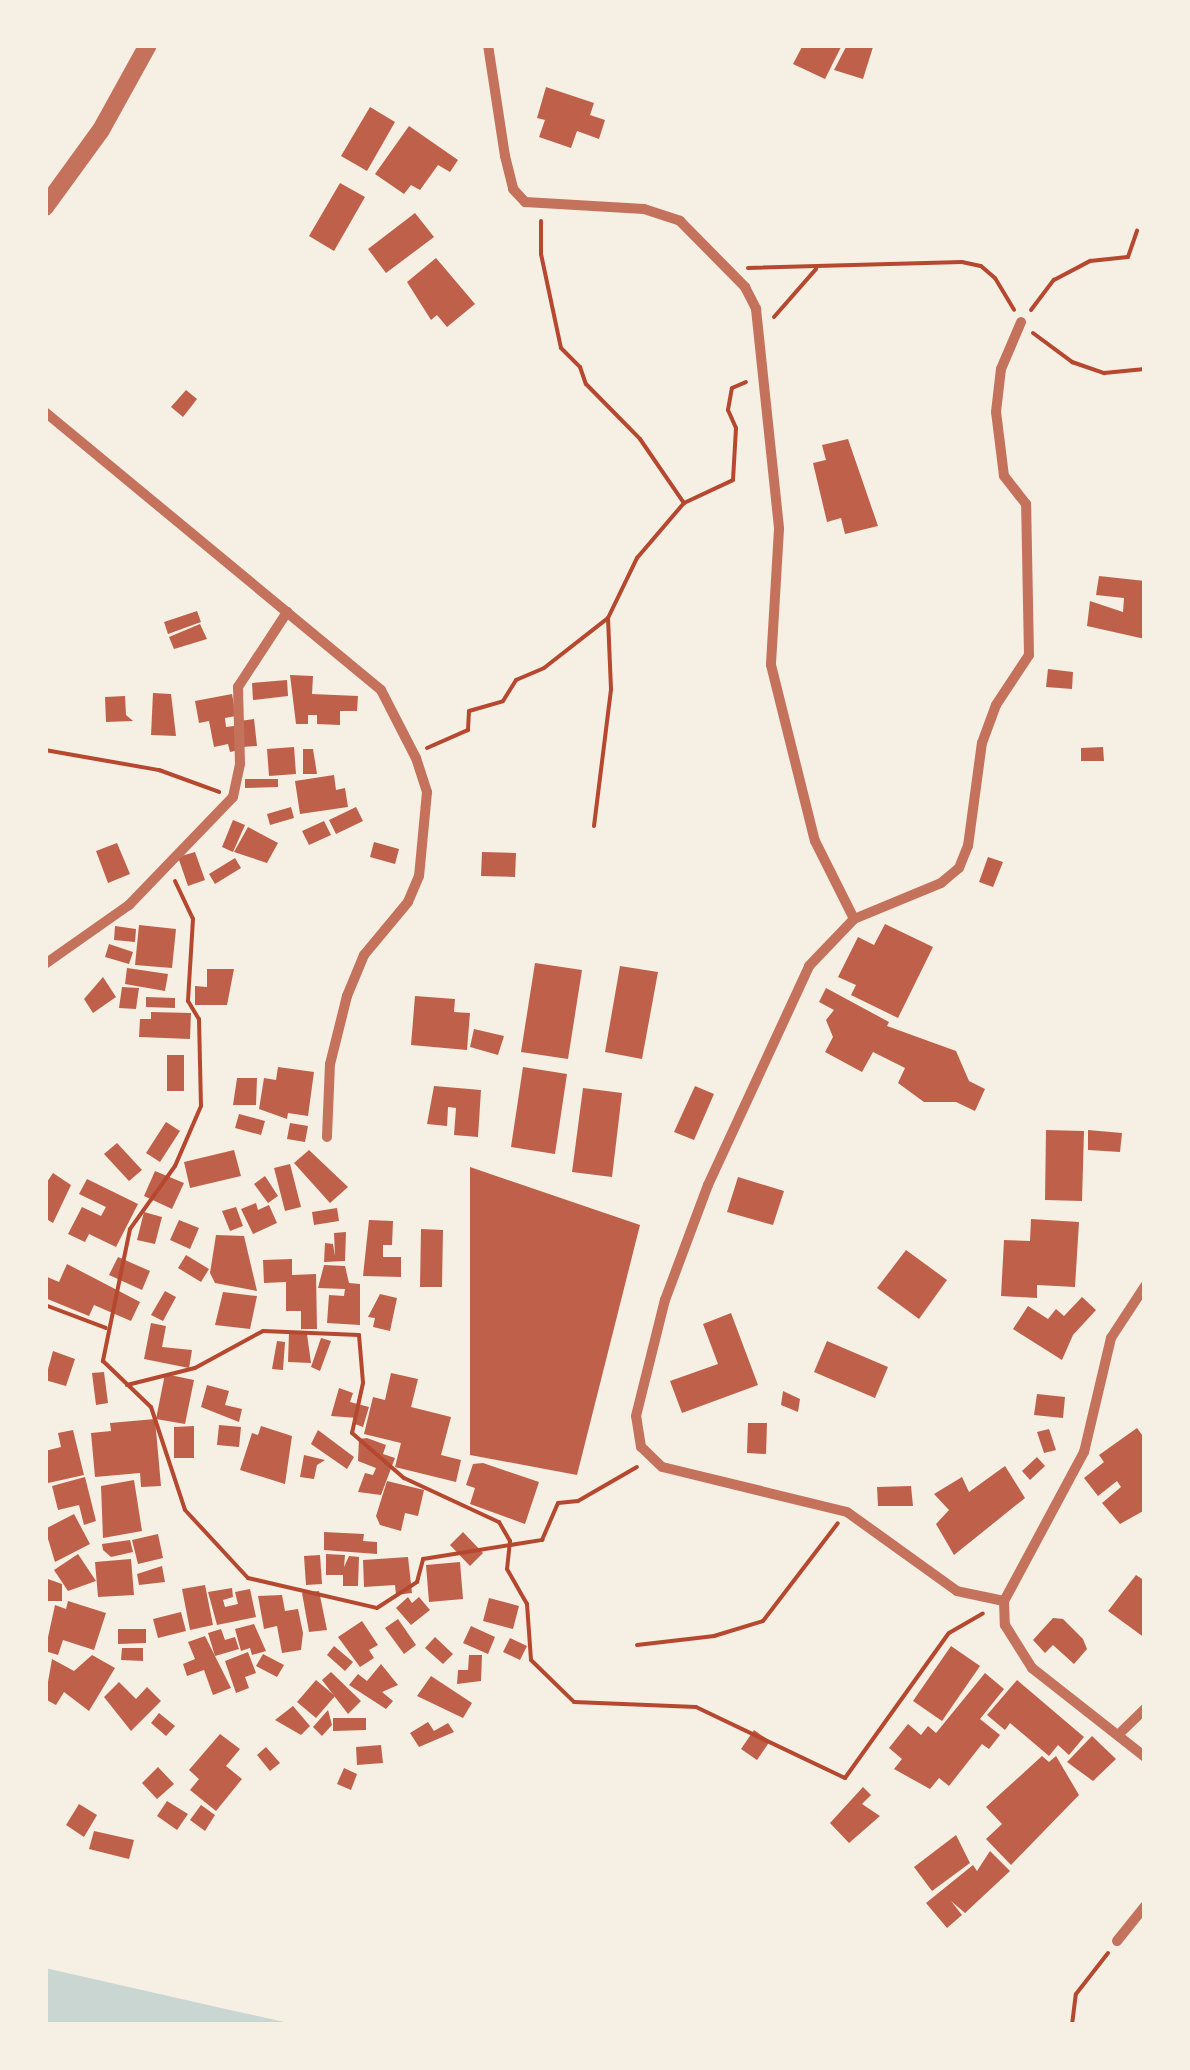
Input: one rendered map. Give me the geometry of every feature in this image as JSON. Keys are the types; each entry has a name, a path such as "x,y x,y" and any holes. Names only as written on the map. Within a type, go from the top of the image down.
{"street":[{"path":"45,207 101,130 148,45"},
{"path":"488,45 513,188 541,207 644,209 680,221 746,287 761,332 761,376 779,529 770,665 815,841 854,919"},
{"path":"1004,1601 956,1591 847,1512 650,1460 637,1432 638,1401 666,1300 708,1184 809,966 854,919 941,883 959,868 982,743 996,705 1029,656 1026,504 1004,476 996,412 1001,369 1021,322"},
{"path":"45,412 381,690 416,758 426,792 419,876 408,902 364,955 346,996 330,1064 327,1138"},
{"path":"45,964 129,905 233,796 240,764 238,686 287,612"},
{"path":"1145,1286 1111,1338 1084,1452 1004,1601 1005,1625 1032,1668 1120,1733 1145,1757"},
{"path":"1120,1733 1145,1708"},
{"path":"1117,1941 1145,1906"}],"path":[{"path":"541,207 540,254 561,348 580,366 586,384 640,438 684,503"},
{"path":"1021,322 1054,280 1090,260 1128,257 1138,230"},
{"path":"728,268 981,266 1021,322 1072,362 1104,373 1145,369"},
{"path":"761,332 816,269"},
{"path":"416,758 436,740 468,730 469,711 483,702 504,701 516,680 544,668 608,618 637,558 684,503 733,480 732,388 761,376"},
{"path":"594,826 611,689 608,618"},
{"path":"45,750 160,770 233,796"},
{"path":"167,865 193,919 188,1001 200,1020 200,1106 175,1166 130,1230 106,1328 103,1362 151,1407 185,1510 248,1578 377,1608 417,1582 423,1559 510,1541 542,1540 558,1503 578,1501 650,1460"},
{"path":"45,1305 106,1328"},
{"path":"128,1385 196,1368 263,1331 358,1335 363,1383 352,1433 404,1478 499,1522 510,1541 508,1569 527,1604 531,1660 574,1702 696,1707 845,1778 948,1632 1004,1601"},
{"path":"637,1645 714,1636 763,1620 847,1512"},
{"path":"1072,2025 1076,1994 1117,1941"}],"shaded area":[{"path":"45,1968 230,2010 298,2025 45,2025"}],"building":[{"path":"803,45 842,45 825,79 793,64"},
{"path":"847,45 873,47 863,79 834,70"},
{"path":"546,87 594,103 590,115 605,120 599,139 577,131 571,148 539,137 545,120 537,118"},
{"path":"370,107 395,122 367,171 341,156"},
{"path":"409,126 458,160 450,172 438,165 420,190 411,185 404,194 375,174"},
{"path":"340,183 365,197 334,251 309,236"},
{"path":"415,213 434,237 386,273 368,249"},
{"path":"436,258 475,304 447,327 437,315 431,320 407,282"},
{"path":"186,390 197,399 183,417 171,407"},
{"path":"848,439 878,526 845,534 841,518 827,522 813,463 826,460 822,445"},
{"path":"1099,576 1145,581 1145,639 1087,626 1090,601 1123,612 1124,598 1096,595"},
{"path":"197,611 201,622 168,634 164,622"},
{"path":"200,624 207,639 174,649 169,637"},
{"path":"1048,669 1073,672 1072,689 1046,687"},
{"path":"290,675 313,676 312,694 358,696 357,711 340,711 340,725 317,724 317,715 308,715 308,724 296,724"},
{"path":"287,680 288,696 253,700 252,683"},
{"path":"153,693 171,694 176,736 151,735"},
{"path":"232,694 236,716 225,718 226,727 234,726 239,750 230,752 228,744 214,747 209,721 199,723 195,701"},
{"path":"125,696 126,715 133,721 106,722 105,697"},
{"path":"254,719 257,746 242,747 240,721"},
{"path":"294,747 296,774 269,776 267,749"},
{"path":"1103,747 1104,761 1081,761 1081,748"},
{"path":"303,749 313,749 317,774 303,774"},
{"path":"334,775 336,790 345,788 348,807 300,814 295,781"},
{"path":"245,779 278,779 278,787 245,788"},
{"path":"291,807 294,818 270,825 267,814"},
{"path":"356,807 363,821 336,834 329,820"},
{"path":"233,820 245,825 233,852 222,847"},
{"path":"324,821 331,835 309,845 302,831"},
{"path":"248,827 278,843 267,863 234,852"},
{"path":"374,842 399,849 395,864 370,857"},
{"path":"117,843 130,874 108,883 96,851"},
{"path":"195,852 205,880 188,886 178,857"},
{"path":"482,852 516,853 515,877 481,876"},
{"path":"988,857 1003,862 993,887 979,882"},
{"path":"235,858 241,868 215,884 209,874"},
{"path":"885,924 933,947 898,1018 851,995 856,985 838,977 858,937 874,945"},
{"path":"139,925 176,929 172,968 135,965"},
{"path":"115,926 136,929 135,942 114,940"},
{"path":"109,944 133,952 129,964 105,957"},
{"path":"535,963 582,970 568,1059 521,1052"},
{"path":"620,966 658,972 642,1059 605,1052"},
{"path":"127,968 168,974 165,991 125,984"},
{"path":"207,969 234,969 227,1005 195,1005 195,986 207,987"},
{"path":"103,977 116,997 93,1013 84,999"},
{"path":"122,987 139,988 136,1009 119,1008"},
{"path":"826,988 889,1022 887,1026 956,1051 969,1081 985,1089 975,1111 956,1102 924,1102 898,1083 905,1068 873,1052 862,1072 825,1052 833,1037 826,1020 834,1010 819,1002"},
{"path":"415,996 455,999 454,1012 470,1013 467,1050 411,1045"},
{"path":"146,997 175,998 175,1008 146,1007"},
{"path":"151,1012 191,1013 190,1039 139,1037 140,1019 151,1019"},
{"path":"474,1029 504,1036 498,1055 470,1047"},
{"path":"167,1055 184,1055 184,1091 167,1091"},
{"path":"278,1067 314,1072 308,1116 288,1113 287,1119 259,1109 264,1078 276,1080"},
{"path":"523,1067 567,1074 555,1154 511,1147"},
{"path":"237,1078 257,1078 256,1105 233,1105"},
{"path":"434,1086 481,1090 478,1137 454,1135 456,1108 448,1107 447,1126 427,1124"},
{"path":"695,1086 714,1094 694,1140 674,1132"},
{"path":"583,1088 622,1093 612,1177 572,1172"},
{"path":"239,1114 265,1121 261,1135 235,1128"},
{"path":"166,1122 180,1131 160,1162 146,1153"},
{"path":"290,1123 308,1126 305,1142 287,1139"},
{"path":"1046,1130 1084,1131 1082,1201 1045,1200"},
{"path":"1088,1130 1122,1133 1120,1152 1088,1150"},
{"path":"117,1143 142,1170 129,1181 104,1154"},
{"path":"234,1150 241,1176 190,1188 184,1162"},
{"path":"309,1150 348,1187 330,1203 294,1163"},
{"path":"290,1164 301,1207 285,1211 274,1168"},
{"path":"470,1167 640,1225 577,1475 470,1455"},
{"path":"155,1171 184,1183 172,1209 144,1196"},
{"path":"53,1173 71,1185 53,1223 45,1218 45,1185"},
{"path":"265,1176 278,1196 268,1203 254,1184"},
{"path":"738,1177 784,1191 773,1225 727,1212"},
{"path":"87,1179 138,1204 116,1247 89,1234 85,1242 68,1234 82,1207 101,1216 106,1207 79,1194"},
{"path":"256,1203 258,1210 269,1205 277,1223 253,1234 241,1209"},
{"path":"236,1207 243,1226 230,1231 222,1211"},
{"path":"337,1208 339,1221 314,1225 312,1212"},
{"path":"144,1212 162,1217 155,1244 137,1240"},
{"path":"1031,1219 1079,1222 1075,1287 1037,1285 1037,1298 1001,1296 1004,1240 1030,1241"},
{"path":"179,1220 199,1228 190,1249 170,1240"},
{"path":"369,1220 393,1221 392,1245 383,1245 383,1257 401,1257 401,1277 363,1276"},
{"path":"421,1229 443,1230 442,1287 420,1287"},
{"path":"346,1232 345,1261 324,1262 325,1243 333,1244 335,1256 334,1233"},
{"path":"216,1235 244,1236 257,1291 215,1283 210,1273"},
{"path":"906,1250 947,1280 919,1319 877,1288"},
{"path":"186,1255 209,1269 201,1282 178,1268"},
{"path":"118,1257 150,1271 142,1290 109,1275"},
{"path":"292,1259 292,1275 316,1274 317,1329 301,1329 301,1311 286,1311 286,1282 264,1283 263,1260"},
{"path":"67,1264 140,1302 131,1321 94,1305 89,1316 45,1298 45,1276 59,1282"},
{"path":"324,1265 345,1266 349,1283 360,1284 360,1325 327,1323 329,1295 344,1296 345,1289 318,1288"},
{"path":"165,1291 176,1297 163,1321 151,1315"},
{"path":"223,1292 257,1296 250,1329 215,1325"},
{"path":"380,1294 397,1298 390,1331 373,1327 375,1318 368,1317"},
{"path":"1082,1297 1096,1310 1073,1335 1062,1360 1013,1329 1028,1306 1048,1319 1056,1309 1064,1316"},
{"path":"731,1313 758,1385 682,1413 670,1381 718,1364 703,1324"},
{"path":"151,1323 166,1326 162,1347 192,1350 189,1368 144,1359"},
{"path":"289,1333 307,1334 311,1363 288,1362"},
{"path":"321,1338 331,1341 320,1371 311,1367"},
{"path":"277,1341 285,1342 283,1370 272,1369"},
{"path":"827,1341 888,1367 875,1398 814,1372"},
{"path":"53,1351 75,1359 66,1386 45,1380"},
{"path":"104,1372 108,1403 96,1405 92,1373"},
{"path":"391,1373 418,1379 411,1407 451,1417 441,1455 461,1460 456,1482 395,1467 401,1443 364,1434 373,1397 385,1400"},
{"path":"165,1374 194,1380 185,1424 156,1419"},
{"path":"207,1385 229,1391 225,1405 242,1409 239,1422 201,1407"},
{"path":"339,1388 353,1393 350,1402 369,1407 363,1427 355,1424 357,1418 331,1416"},
{"path":"783,1391 800,1399 798,1412 781,1405"},
{"path":"1037,1394 1065,1397 1063,1418 1034,1415"},
{"path":"155,1419 161,1486 141,1487 140,1473 95,1477 91,1433 111,1431 110,1423"},
{"path":"748,1423 767,1423 766,1454 747,1453"},
{"path":"219,1425 241,1427 239,1447 217,1445"},
{"path":"194,1426 194,1458 174,1458 174,1427"},
{"path":"261,1426 292,1436 285,1484 240,1470 252,1433 258,1435"},
{"path":"1137,1428 1145,1439 1145,1510 1120,1524 1102,1503 1121,1487 1117,1481 1098,1496 1084,1478 1104,1462 1099,1455"},
{"path":"1049,1429 1056,1450 1044,1453 1037,1432"},
{"path":"73,1430 84,1475 48,1483 45,1451 61,1447 58,1433"},
{"path":"318,1430 354,1457 347,1469 311,1444"},
{"path":"359,1439 386,1445 383,1454 395,1458 381,1495 358,1492 365,1473 373,1475 376,1468 358,1461"},
{"path":"304,1455 325,1460 317,1465 314,1479 300,1477"},
{"path":"1037,1457 1045,1466 1030,1480 1022,1471"},
{"path":"483,1463 539,1482 525,1524 470,1504 475,1488 466,1485 473,1464"},
{"path":"1005,1466 1025,1498 954,1555 936,1524 949,1510 934,1494 962,1477 969,1492"},
{"path":"85,1477 96,1521 84,1525 79,1505 58,1510 52,1486"},
{"path":"134,1480 142,1531 103,1538 101,1486"},
{"path":"387,1481 424,1490 418,1516 405,1513 401,1531 380,1525 376,1516"},
{"path":"911,1486 913,1506 878,1506 877,1487"},
{"path":"74,1514 90,1544 55,1562 45,1529"},
{"path":"324,1532 364,1534 363,1541 377,1542 377,1554 324,1550"},
{"path":"463,1532 483,1553 470,1566 450,1545"},
{"path":"158,1534 163,1558 138,1564 132,1540"},
{"path":"130,1540 133,1552 111,1557 103,1550 102,1544"},
{"path":"78,1554 96,1581 68,1591 54,1570"},
{"path":"326,1554 345,1555 344,1567 349,1556 359,1557 358,1586 343,1586 343,1575 326,1575"},
{"path":"320,1555 322,1584 306,1585 304,1556"},
{"path":"408,1557 412,1593 396,1595 395,1585 364,1587 363,1560"},
{"path":"131,1559 134,1595 98,1597 95,1562"},
{"path":"460,1562 463,1599 429,1602 426,1565"},
{"path":"162,1566 165,1582 139,1585 137,1574"},
{"path":"1136,1575 1145,1581 1145,1638 1108,1611"},
{"path":"45,1578 62,1584 62,1601 45,1601"},
{"path":"205,1585 213,1625 190,1630 182,1589"},
{"path":"232,1588 233,1597 223,1600 225,1607 238,1604 235,1592 250,1589 256,1617 217,1625 208,1592"},
{"path":"319,1591 327,1630 309,1632 302,1593"},
{"path":"282,1595 285,1611 298,1609 303,1633 301,1650 282,1653 277,1626 264,1629 258,1596"},
{"path":"408,1597 412,1603 419,1597 430,1610 411,1625 396,1608"},
{"path":"489,1598 519,1606 513,1629 483,1621"},
{"path":"68,1601 106,1613 94,1650 63,1640 58,1655 45,1651 55,1605 66,1609"},
{"path":"181,1612 186,1631 158,1638 153,1619"},
{"path":"1053,1618 1063,1619 1083,1639 1087,1649 1074,1664 1053,1645 1045,1653 1033,1640"},
{"path":"398,1619 416,1645 404,1654 385,1628"},
{"path":"362,1621 378,1645 369,1650 374,1658 360,1667 338,1637"},
{"path":"254,1624 266,1651 252,1655 250,1648 241,1651 235,1629"},
{"path":"471,1626 495,1637 488,1654 463,1643"},
{"path":"118,1629 146,1629 146,1643 118,1644"},
{"path":"221,1629 225,1640 235,1637 239,1649 215,1656 208,1633"},
{"path":"205,1636 231,1688 213,1695 204,1670 187,1676 183,1664 195,1659 188,1642"},
{"path":"435,1637 453,1654 443,1664 425,1648"},
{"path":"510,1638 527,1646 520,1660 503,1652"},
{"path":"334,1646 353,1662 345,1671 327,1655"},
{"path":"951,1646 980,1666 942,1721 913,1701"},
{"path":"122,1648 143,1648 143,1661 121,1660"},
{"path":"248,1652 256,1673 245,1677 249,1688 236,1693 225,1661"},
{"path":"263,1654 284,1665 277,1677 256,1666"},
{"path":"92,1655 115,1668 89,1711 64,1692 56,1705 45,1699 52,1659 74,1671"},
{"path":"469,1655 482,1655 481,1681 457,1684 458,1670 468,1670"},
{"path":"381,1664 398,1685 382,1692 393,1701 386,1709 349,1685 358,1674 367,1681"},
{"path":"331,1672 361,1701 348,1714 322,1680"},
{"path":"985,1673 1004,1689 980,1719 1000,1735 989,1749 982,1744 949,1786 939,1778 930,1789 894,1769 902,1759 889,1748 908,1724 921,1735 928,1726 936,1733"},
{"path":"431,1676 472,1703 463,1718 417,1696"},
{"path":"316,1680 335,1696 316,1718 297,1702"},
{"path":"1017,1680 1084,1737 1069,1755 1058,1745 1049,1756 1010,1723 1005,1730 987,1715"},
{"path":"119,1682 136,1699 147,1687 161,1701 131,1731 104,1697"},
{"path":"293,1706 310,1726 301,1735 275,1720"},
{"path":"328,1710 332,1725 322,1736 313,1727"},
{"path":"159,1713 175,1726 166,1736 151,1723"},
{"path":"333,1718 366,1718 366,1730 333,1731"},
{"path":"428,1722 434,1731 448,1723 454,1732 419,1747 410,1733"},
{"path":"754,1730 770,1741 757,1760 741,1749"},
{"path":"220,1734 240,1749 226,1766 242,1779 216,1811 190,1790 199,1779 189,1770"},
{"path":"1092,1736 1116,1759 1093,1781 1067,1762"},
{"path":"381,1745 383,1763 357,1765 356,1747"},
{"path":"266,1747 280,1763 270,1771 257,1755"},
{"path":"1042,1756 1049,1762 1056,1756 1079,1795 1011,1865 986,1839 1002,1824 986,1807"},
{"path":"158,1767 174,1784 157,1799 142,1783"},
{"path":"344,1768 357,1774 351,1790 337,1784"},
{"path":"863,1787 871,1795 862,1804 880,1816 849,1843 830,1823"},
{"path":"167,1801 188,1814 177,1830 157,1816"},
{"path":"79,1804 97,1815 84,1837 66,1825"},
{"path":"201,1805 215,1815 205,1831 190,1820"},
{"path":"94,1831 134,1840 129,1859 89,1849"},
{"path":"956,1835 970,1863 932,1891 914,1867"},
{"path":"990,1851 1010,1871 965,1913 951,1901 962,1915 947,1928 926,1903 973,1865 977,1871"}]}
